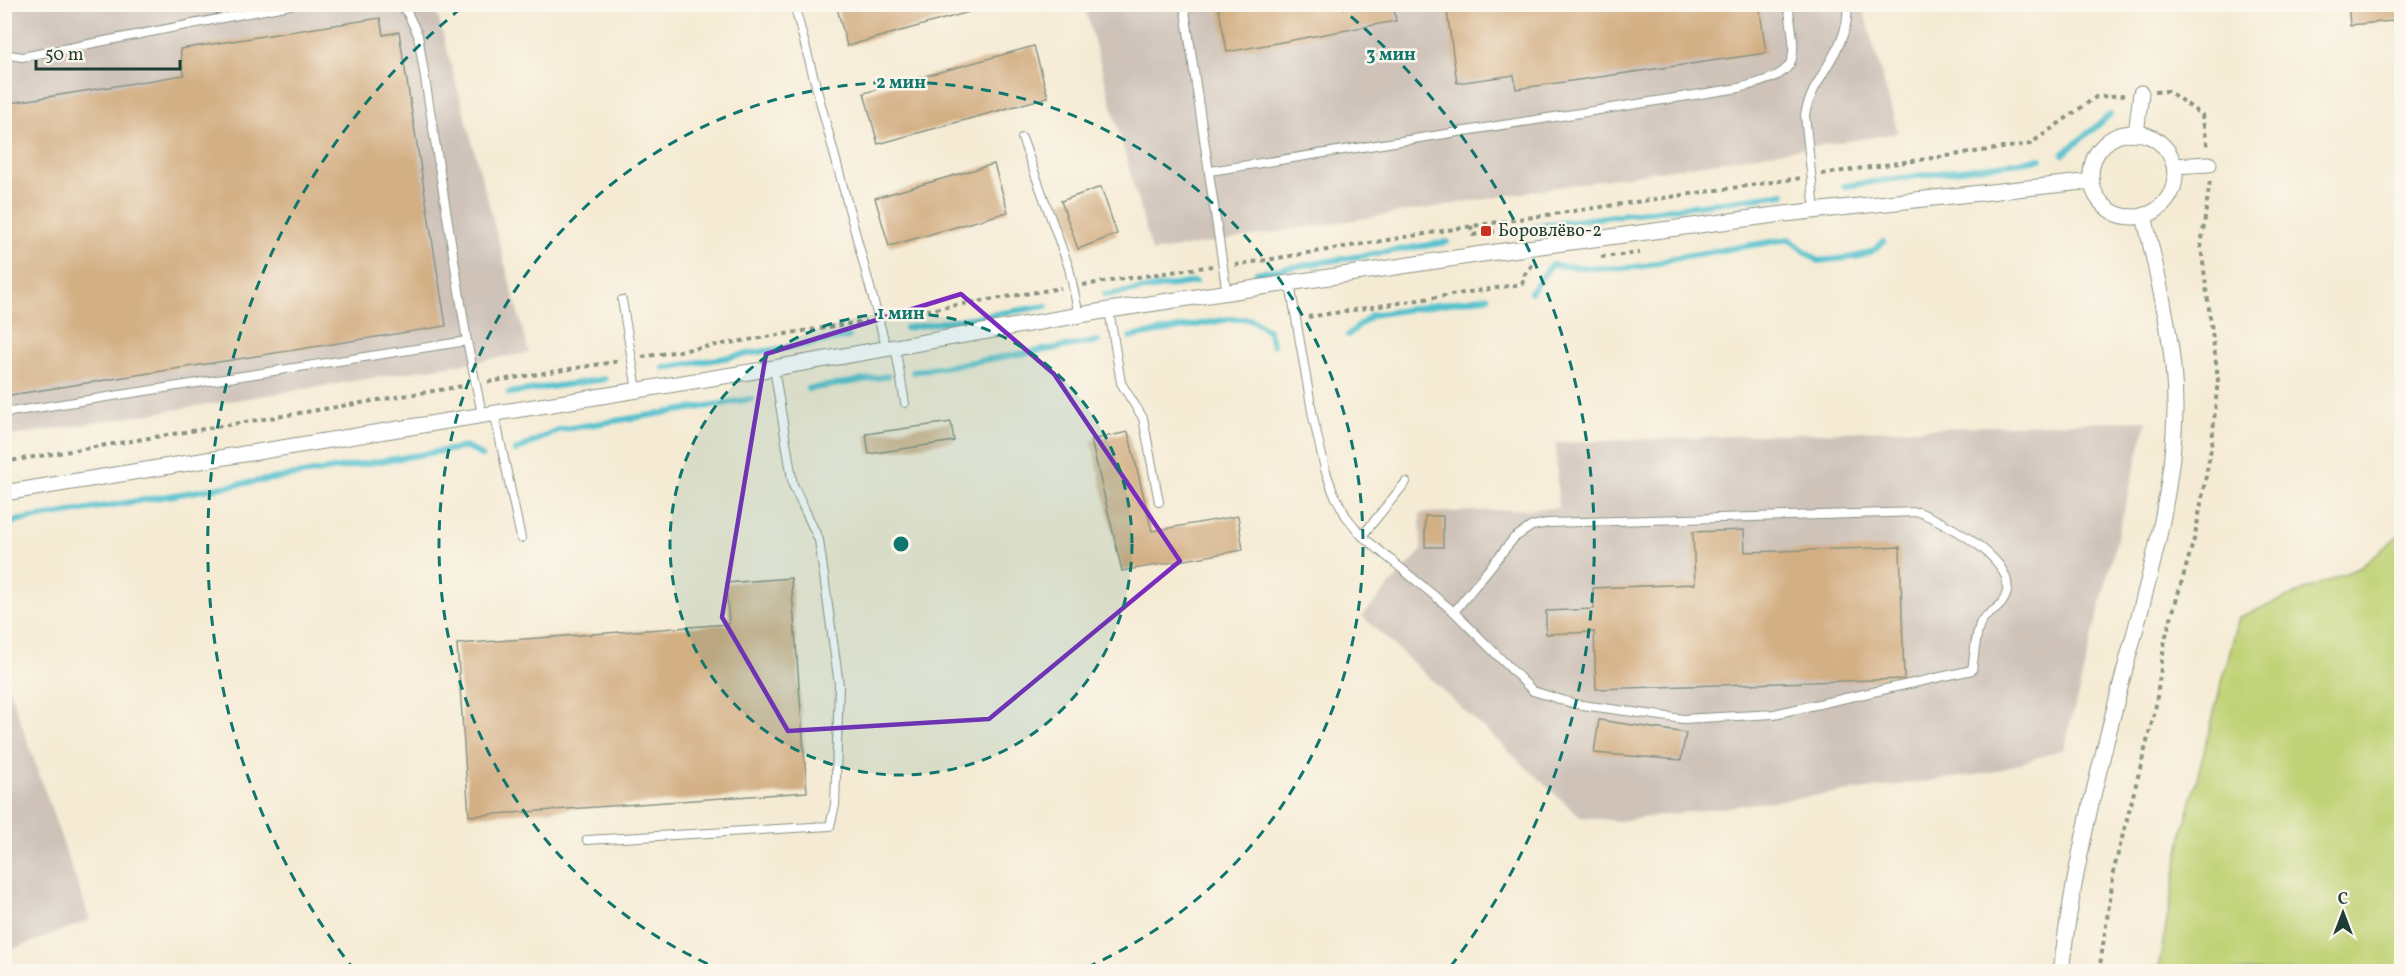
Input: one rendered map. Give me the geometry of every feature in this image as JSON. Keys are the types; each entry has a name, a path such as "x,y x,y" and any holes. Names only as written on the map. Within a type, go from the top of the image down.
{"street":[{"path":"2136,134 2141,93"},
{"path":"2146,135 2159,142 2169,153 2174,166 2175,180 2171,194 2162,205 2144,215 2126,216 2113,212 2103,204 2092,181 2092,168 2097,154 2106,143 2118,136 2146,135"},
{"path":"2174,166 2209,164"},
{"path":"4,493 774,368 1109,310 1564,243 1815,211 2092,181"},
{"path":"2061,972 2070,900 2084,832 2149,578 2170,474 2175,413 2174,380 2160,290 2144,215"}],"lane":[{"path":"4,54 22,57 296,4"},
{"path":"399,4 407,12 418,35 475,384 488,413 520,538"},
{"path":"794,4 878,319 891,346 905,403"},
{"path":"1184,4 1227,294"},
{"path":"1210,171 1727,90 1770,80 1783,74 1791,63 1793,55 1788,4"},
{"path":"1815,211 1805,115 1808,100 1847,30 1847,4"},
{"path":"1022,138 1069,267 1079,315"},
{"path":"1290,284 1324,469 1346,516 1362,536 1454,612 1533,691 1575,704 1683,718 1774,714 1972,670 1981,621 2004,601 2007,587 2004,573 1994,557 1949,525 1919,512 1548,523 1532,526 1514,538 1454,612"},
{"path":"622,300 637,390"},
{"path":"1109,310 1121,383 1143,418 1159,502"},
{"path":"4,413 467,340"},
{"path":"587,840 830,826 835,806 839,685 819,540 793,485 774,368"},
{"path":"1362,536 1407,482"}],"path":[{"path":"4,462 1073,286 1211,266 1223,267 1496,222 2030,144 2096,97 2168,91 2202,115 2210,177 2201,247 2218,378 2212,444 2195,536 2165,639 2154,711 2115,865 2099,972"},
{"path":"1496,222 1497,231"},
{"path":"1599,257 1640,253"},
{"path":"1296,319 1522,284 1529,268 1541,259"}],"highlighted area":[{"path":"961,294 1054,374 1180,561 989,719 788,731 722,617 766,354"}],"shaded area":[{"path":"5,5 435,5 529,353 5,437"},
{"path":"1084,5 1862,5 1898,133 1152,252"},
{"path":"2147,420 2064,749 1990,773 1619,821 1580,817 1362,616 1421,551 1420,513 1558,508 1556,443"},
{"path":"4,674 90,920 5,952 4,952"}],"green space":[{"path":"2401,533 2401,971 2158,971 2182,836 2239,617 2361,567"}],"building":[{"path":"836,4 980,4 980,9 847,46"},
{"path":"1218,4 1393,4 1396,21 1227,52"},
{"path":"1446,4 1759,4 1766,53 1516,89 1514,75 1457,83"},
{"path":"2348,4 2402,4 2402,20 2350,25"},
{"path":"380,18 383,35 399,32 446,326 4,396 4,104 184,75 180,49"},
{"path":"1034,46 1048,97 878,144 864,93"},
{"path":"994,164 1008,212 889,246 875,198"},
{"path":"1101,187 1117,234 1078,249 1061,201"},
{"path":"951,422 954,441 869,454 866,434"},
{"path":"1128,432 1152,531 1238,516 1243,550 1122,571 1091,440"},
{"path":"1425,516 1443,516 1443,547 1425,547"},
{"path":"1744,530 1745,552 1900,547 1904,679 1596,689 1594,632 1546,634 1546,611 1594,609 1593,588 1695,584 1693,532"},
{"path":"791,578 807,792 469,816 457,644 729,624 726,583"},
{"path":"1599,720 1686,733 1681,760 1594,753"}],"waterway":[{"path":"2063,154 2110,115"},
{"path":"1844,186 2041,159"},
{"path":"1536,226 1784,194"},
{"path":"1531,292 1551,265 1629,268 1660,263 1673,258 1789,239 1818,261 1862,255 1877,248 1883,242"},
{"path":"1256,273 1447,242"},
{"path":"1105,295 1195,282"},
{"path":"1348,335 1372,315 1488,297"},
{"path":"906,328 1046,306"},
{"path":"1130,337 1229,319 1250,319 1268,330 1273,345"},
{"path":"664,368 849,337"},
{"path":"913,372 1098,341"},
{"path":"808,389 888,376"},
{"path":"509,393 605,379"},
{"path":"515,451 558,430 751,399"},
{"path":"4,530 15,521 467,447 482,456"}],"place":[{"name":"Боровлёво-2","path":"1486,231"}]}
